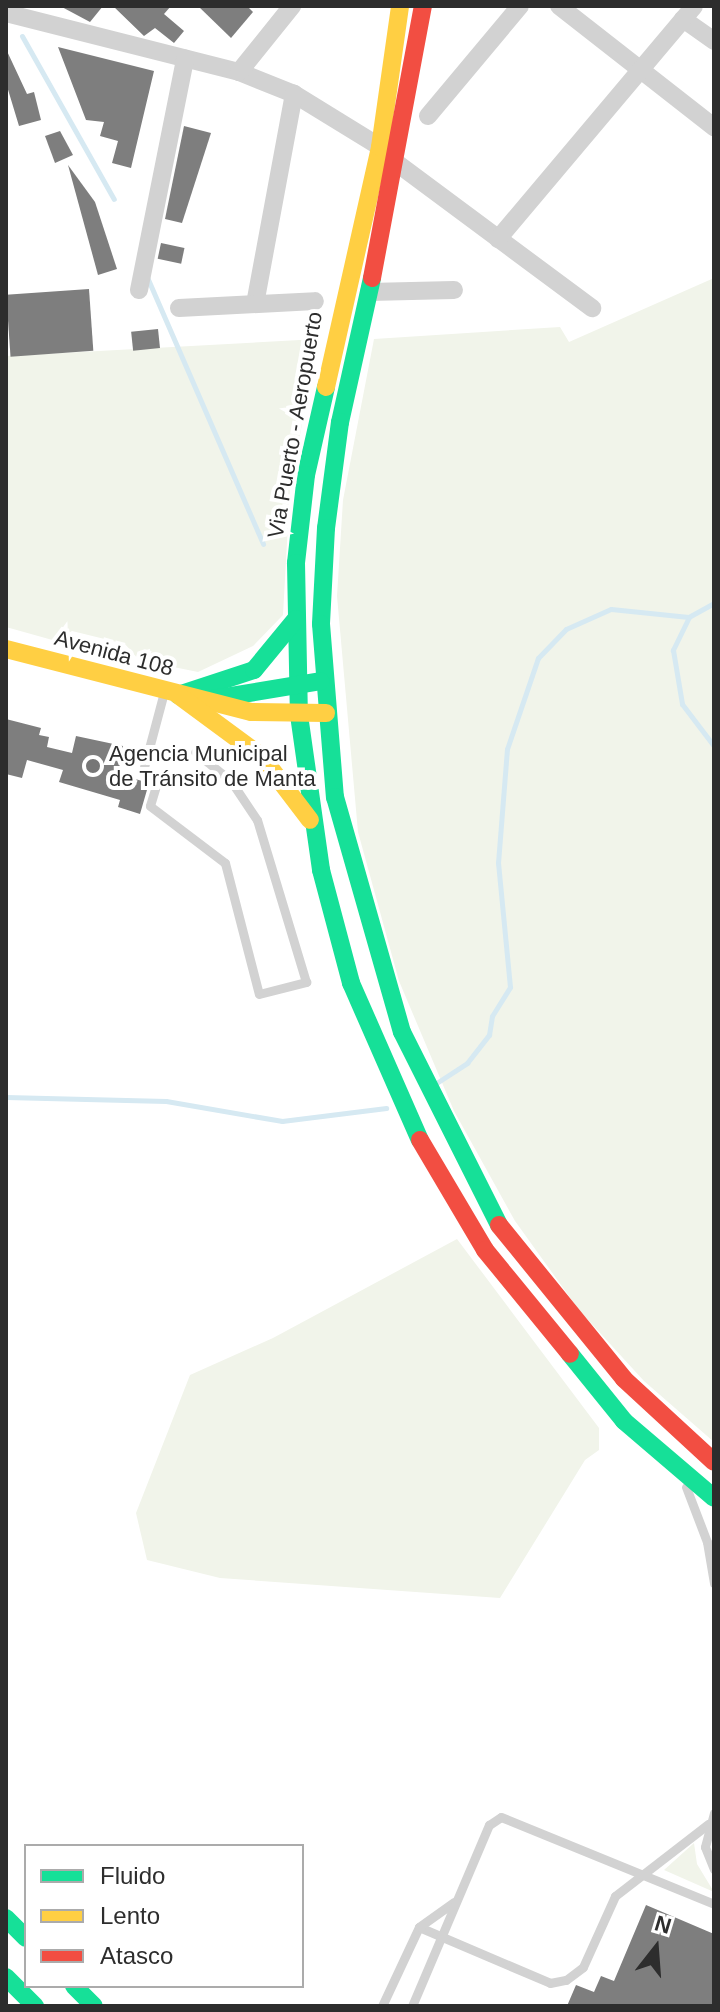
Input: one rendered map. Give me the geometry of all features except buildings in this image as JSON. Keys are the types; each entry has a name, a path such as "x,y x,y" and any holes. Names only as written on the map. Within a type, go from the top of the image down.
{"main road":[{"name":"Via Puerto - Aeropuerto","path":"400,6 380,147 306,475 296,619 297,682 313,825 351,983 426,1153 485,1250 553,1342 624,1421 714,1498"},
{"name":"Via Puerto - Aeropuerto","path":"423,6 398,164 340,422 326,528 326,713 335,797 358,894 422,1082 504,1234 539,1283 624,1379 714,1462"},
{"path":"171,693 254,670 296,619"},
{"name":"Avenida 108","path":"6,649 171,693 299,715 326,713"},
{"name":"Avenida 108","path":"210,700 297,682 325,681"},
{"path":"171,693 262,757 313,825"},
{"path":"6,1918 24,1936"},
{"path":"6,1977 35,2006"},
{"path":"76,1988 94,2006"}],"street":[{"path":"239,72 292,6"},
{"path":"428,116 520,6"},
{"path":"559,6 714,127"},
{"path":"498,239 689,12 714,41"},
{"path":"6,13 54,13 185,59 239,72 294,94 380,147"},
{"path":"139,290 185,59"},
{"path":"255,304 294,94"},
{"path":"398,164 592,308"},
{"path":"369,292 454,290"},
{"path":"179,308 315,301"}],"lane":[{"path":"171,693 143,771 159,776 150,806 225,863 259,994 306,982 257,820 231,781 195,752"},
{"path":"698,1449 678,1469 707,1542 714,1583"},
{"path":"714,1813 708,1824 705,1847 714,1869"},
{"path":"412,2006 445,1938 454,1902 489,1825 504,1816 714,1904"},
{"path":"419,1927 550,1983 566,1980 583,1967 610,1903 708,1824"},
{"path":"382,2006 419,1927 454,1902"}],"shaded area":[{"path":"714,278 714,1442 644,1381 579,1310 515,1221 454,1111 399,981 358,832 337,596 343,500 374,339 560,327 569,342"},
{"path":"318,339 290,488 283,615 253,646 198,672 139,660 125,644 72,631 56,641 6,627 6,356"},
{"path":"457,1239 599,1428 599,1450 585,1460 500,1598 220,1578 147,1560 136,1513 190,1375 273,1338"},
{"path":"694,1843 697,1864 714,1892 664,1870"}],"waterway":[{"path":"22,36 114,199"},
{"path":"147,277 263,544"},
{"path":"714,603 689,617 673,650 682,704 714,746"},
{"path":"438,1082 467,1063 489,1035 492,1016 510,987 498,863 507,749 538,658 566,629 611,609 689,617"},
{"path":"6,1097 166,1101 282,1121 386,1108"}],"traffic: fast":[{"path":"372,278 340,422 326,528 321,624 335,797 402,1032 499,1225"},
{"path":"326,387 306,475 296,563 299,715 321,870 351,983 420,1140"},
{"path":"178,695 254,670 296,619"},
{"path":"213,699 320,681"},
{"path":"570,1354 624,1421 714,1498"},
{"path":"6,1918 24,1936"},
{"path":"6,1977 35,2006"},
{"path":"76,1988 94,2006"}],"traffic: slow":[{"path":"326,387 380,147 400,6"},
{"path":"6,649 251,712 326,713"},
{"path":"178,695 262,757 310,820"}],"traffic: jam":[{"path":"372,278 423,6"},
{"path":"420,1140 485,1250 570,1354"},
{"path":"499,1225 624,1379 714,1462"}],"place":[{"name":"Agencia Municipal de Tránsito de Manta","path":"93,766"}]}
